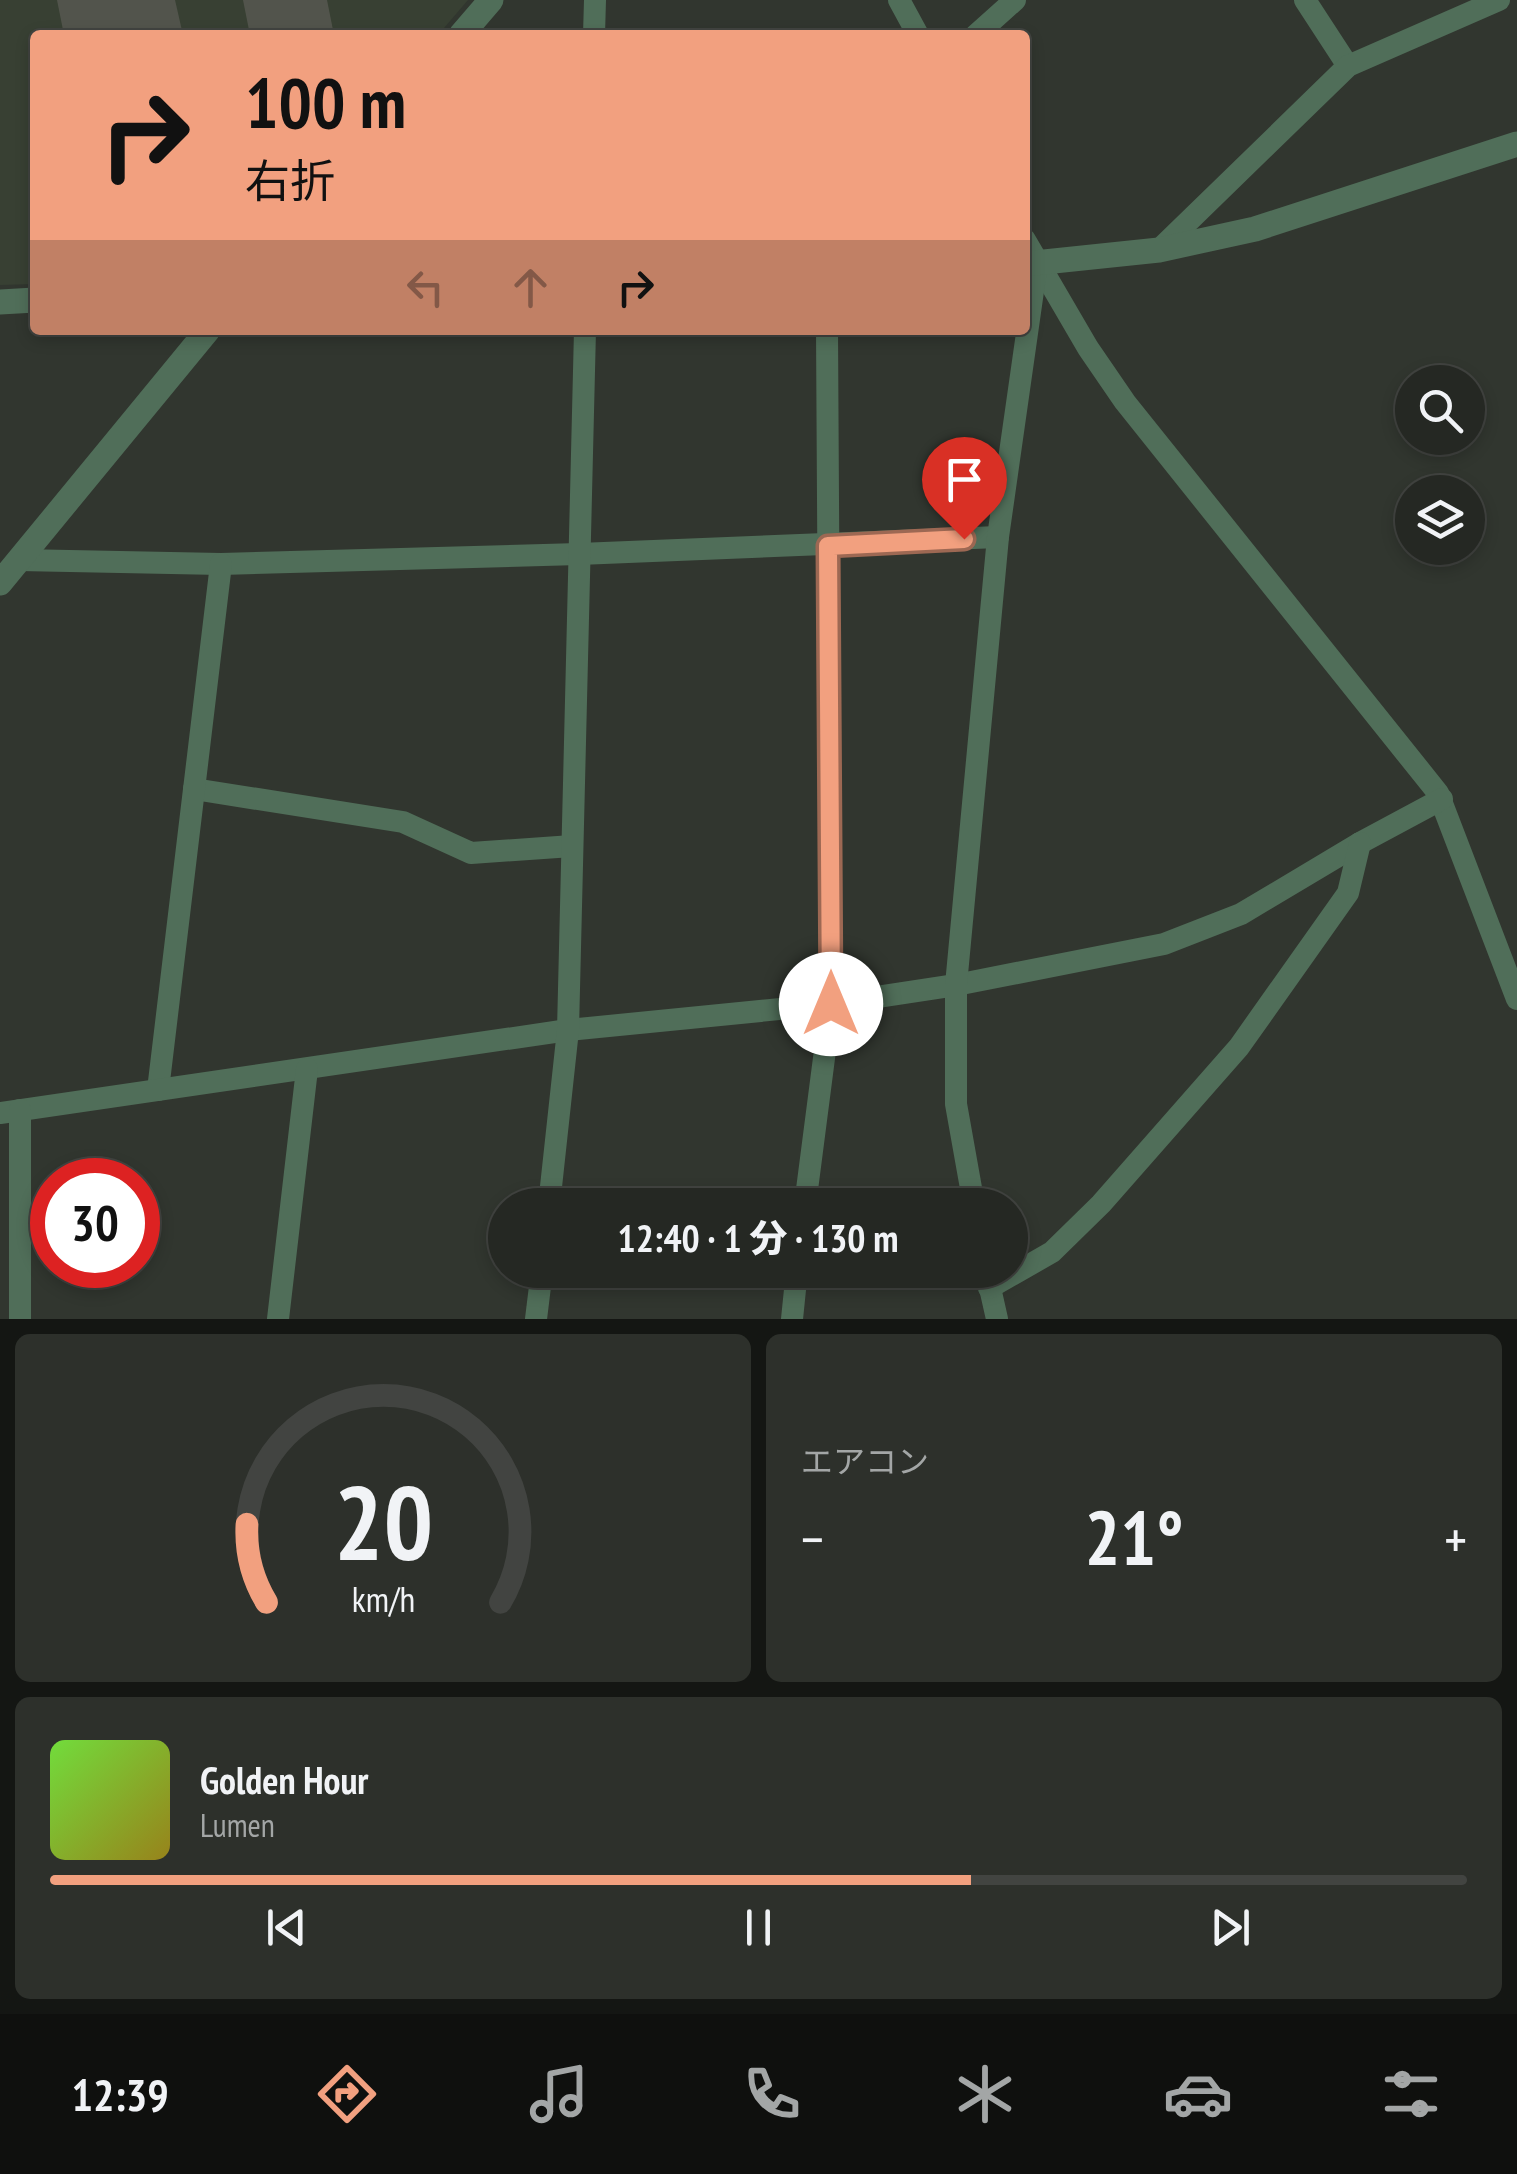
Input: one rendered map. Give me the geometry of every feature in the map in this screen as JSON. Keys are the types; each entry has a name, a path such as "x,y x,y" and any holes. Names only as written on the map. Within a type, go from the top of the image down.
{"street":[{"path":"464,30 491,0"},
{"path":"594,30 595,0"},
{"path":"900,0 915,30"},
{"path":"982,30 1015,0"},
{"path":"1305,0 1348,66"},
{"path":"1159,250 1348,66 1499,0"},
{"path":"1030,255 1159,250 1254,229 1517,144"},
{"path":"1030,257 1125,402 1442,799 1517,999"},
{"path":"0,302 30,300"},
{"path":"0,584 204,335"},
{"path":"551,1188 568,1030 584,335"},
{"path":"807,1188 831,1004 827,335"},
{"path":"971,1188 956,1104 956,985 1020,335"},
{"path":"20,560 221,564 998,538"},
{"path":"158,1090 221,564"},
{"path":"194,789 402,822 470,854 572,846"},
{"path":"20,1319 10,1111 568,1030 831,1004 956,985 1164,944 1242,914 1442,799"},
{"path":"1028,1262 1052,1252 1101,1204 1239,1047 1348,893 1360,843"},
{"path":"278,1319 307,1069"},
{"path":"536,1319 540,1288"},
{"path":"792,1319 796,1288"},
{"path":"989,1288 997,1319"}],"shaded area":[{"path":"0,0 468,0 442,30 30,30 30,284 0,285"}],"building":[{"path":"57,0 175,0 182,30 63,30"},
{"path":"243,0 327,0 333,30 249,30"}],"route":[{"path":"831,1004 828,546 964,539"}]}
